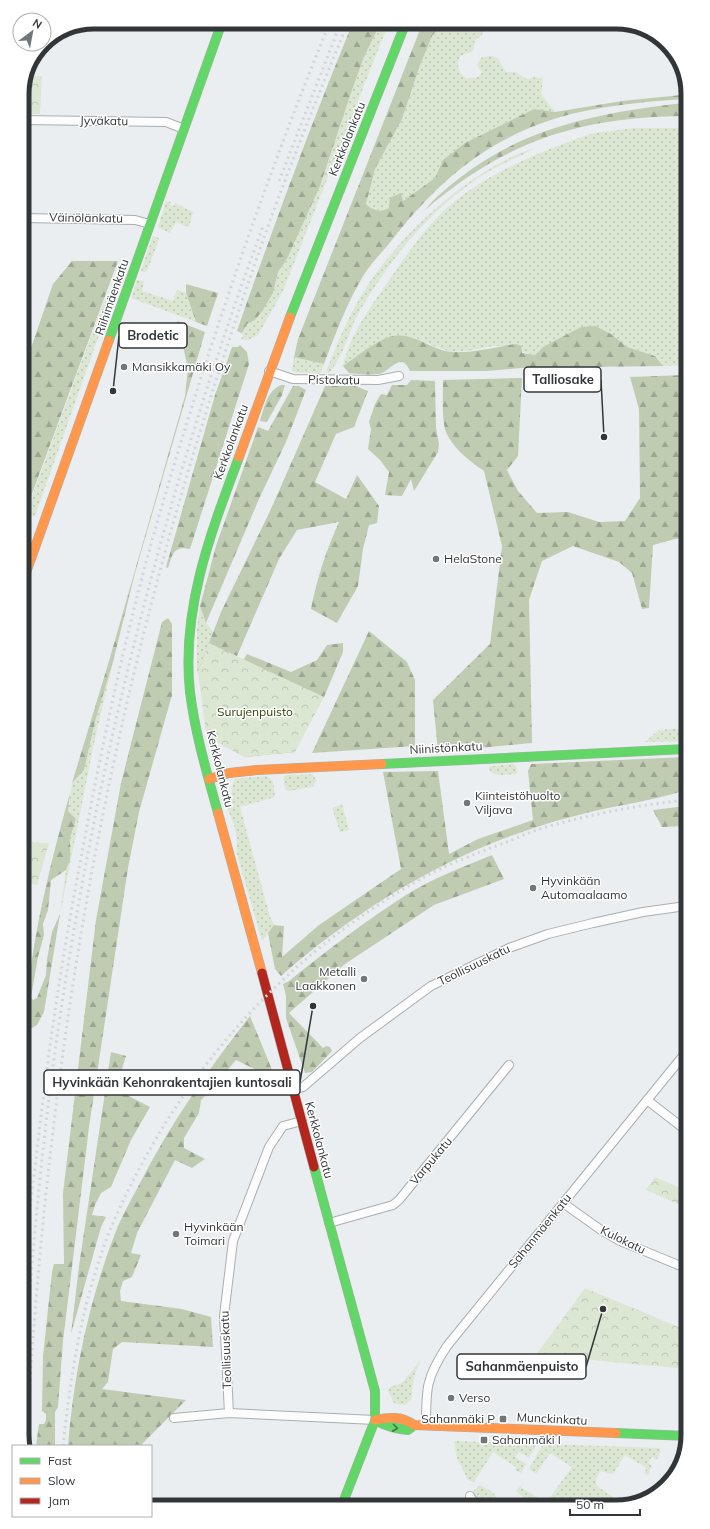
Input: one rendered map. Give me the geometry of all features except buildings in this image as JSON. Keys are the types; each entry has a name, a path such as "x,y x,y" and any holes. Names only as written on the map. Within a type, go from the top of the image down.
{"main road":[{"name":"Riihimäenkatu","path":"29,567 220,29"},
{"name":"Kerkkolankatu","path":"376,1420 375,1391 209,779 194,715 190,680 189,636 192,609 203,556 269,371 403,29"},
{"name":"Niinistönkatu","path":"209,779 229,773 256,770 681,749"},
{"name":"Munckinkatu","path":"376,1420 387,1418 408,1420 414,1425 681,1436"},
{"path":"344,1500 376,1420"}],"street":[{"name":"Jyväkatu","path":"29,120 166,122 184,129"},
{"name":"Väinölänkatu","path":"29,218 135,220 150,224"},
{"name":"Pistokatu","path":"269,371 293,379 378,380 399,376"},
{"name":"Teollisuuskatu","path":"293,1090 303,1087 360,1038 431,986 508,948 548,934 593,922 642,912 681,907"},
{"name":"Sahanmäenkatu","path":"426,1425 427,1385 437,1361 450,1342 681,1058"},
{"name":"Varpukatu","path":"329,1223 393,1205 399,1200 509,1065"},
{"path":"647,1100 681,1126"},
{"name":"Teollisuuskatu","path":"229,1413 224,1316 233,1241 273,1140 283,1126 302,1121"},
{"name":"Kulokatu","path":"563,1203 600,1230 620,1242 681,1266"},
{"name":"Munckinkatu","path":"174,1418 229,1413 376,1420"},
{"path":"470,1496 472,1500"}],"green space":[{"path":"350,29 378,29 364,57 320,186 287,259 278,272 273,293 263,310 255,320 247,324 242,333 237,331 264,253"},
{"path":"378,29 386,29 283,291 258,335 248,340 241,339 243,336 242,333 247,324 255,320 273,293 278,272 287,259 320,186 364,57"},
{"path":"420,29 438,29 433,34 420,65 402,119 375,169 366,204 374,210 380,211 389,208 390,198 401,193 403,201 435,178 443,160 465,143 534,109 555,112 622,101 681,95 681,99 619,105 588,110 557,118 506,139 483,152 462,167 424,203 371,265 362,278 341,320 324,364 294,357 298,339"},
{"path":"438,29 484,29 481,36 475,40 473,51 460,56 458,66 462,74 467,79 478,77 482,73 477,65 481,58 487,56 495,57 500,61 506,72 515,72 527,79 535,77 543,79 541,94 555,112 534,109 465,143 443,160 435,178 403,201 384,211 373,210 366,204 375,169 402,119 420,65 433,34"},
{"path":"31,76 42,76 40,114 29,114 29,90"},
{"path":"681,103 681,116 646,117 611,121 577,128 546,138 515,150 485,166 455,186 425,210 447,188 461,177 512,145 567,124 625,111"},
{"path":"633,128 681,128 681,365 663,366 655,356 627,347 611,334 560,340 543,348 535,355 500,346 466,351 445,350 413,338 399,335 387,338 374,344 343,366 350,344 372,305 415,244 449,206 466,193 504,170 545,151 590,134"},
{"path":"535,148 491,170 471,183 434,214 417,232 401,250 360,310 339,359 329,373 326,372 337,344 360,298 374,276 413,230 460,189 485,172 510,158"},
{"path":"166,201 171,202 170,205 174,206 175,203 193,212 189,227 176,222 170,233 158,227"},
{"path":"153,236 159,238 158,242 147,271 143,272 141,270"},
{"path":"72,261 118,261 29,502 29,354 53,284"},
{"path":"137,280 144,281 142,291 173,301 177,290 186,293 196,322 131,298"},
{"path":"186,284 218,293 207,326 196,322 186,293"},
{"path":"106,296 109,297 109,307 35,516 29,515 29,504"},
{"path":"177,321 205,332 135,573 113,662 96,718 84,770 72,783 109,661 185,396 188,368"},
{"path":"595,326 611,334 627,347 655,356 663,366 521,368 487,371 410,371 407,365 403,362 399,362 379,374 360,374 349,373 343,366 374,344 387,338 399,335 419,340 445,351 462,352 516,344 521,346 522,353 535,355 543,347 581,327"},
{"path":"240,345 247,352 249,364 190,549 184,548 174,552 168,568 166,567 215,395 232,347 238,347"},
{"path":"294,357 324,364 320,374 293,372"},
{"path":"681,375 681,538 653,545 649,608 642,609 632,573 619,562 573,546 542,561 529,600 532,743 438,752 433,700 490,644 502,546 484,471 459,451 449,438 446,431 443,413 443,380 522,378 518,456 507,470 518,491 537,513 568,512 599,522 625,521 640,498 639,409 630,377"},
{"path":"411,380 435,381 436,428 439,444 438,452 414,491 411,479 402,496 385,495 389,472 380,460 368,449 371,429 369,422 375,404 381,394 387,395 392,385 407,385"},
{"path":"281,385 285,385 282,395 267,422 260,421 269,396 272,391"},
{"path":"293,386 299,386 306,390 286,442 259,499 206,623 200,606 216,546 258,427 268,431"},
{"path":"325,386 355,386 368,391 354,427 336,434 315,482 346,499 357,475 379,506 377,523 369,525 363,549 358,586 337,623 311,609 322,565 339,522 297,530 279,559 237,656 220,678 198,671 221,612 271,509"},
{"path":"200,606 206,623 213,632 198,673 197,629"},
{"path":"168,618 172,624 172,695 139,812 128,868 89,1127 63,1341 58,1407 55,1412 55,1445 36,1445 39,1424 44,1424 46,1420 46,1414 42,1411 43,1356 52,1272 54,1264 64,1264 63,1193 96,920 121,783 162,622"},
{"path":"369,631 407,662 415,680 415,746 312,753"},
{"name":"Surujenpuisto","path":"209,643 324,697 295,752 245,757 208,737 205,726 198,671"},
{"name":"Surujenpuisto","path":"343,643 343,652 324,697 311,700 295,752 245,757 208,737 205,726 247,654 291,672 317,660 327,645"},
{"path":"113,662 94,743 60,914 66,870 70,860 70,838 76,819 68,811 72,783 84,770 96,718"},
{"path":"681,728 681,741 645,742 659,730"},
{"path":"681,757 681,791 571,817 492,843 454,860 381,901 346,924 281,976 275,969 268,933 274,925 284,926 282,957 319,925 401,869 383,772 438,771 449,854 478,839 533,820 528,771 531,764"},
{"path":"513,764 516,766 517,774 499,775 490,772 489,767"},
{"path":"313,774 316,780 313,787 289,791 285,787 284,776 286,775"},
{"path":"267,776 273,781 275,797 240,807 270,917 274,925 262,941 236,851 236,832 229,813 223,803 231,796 234,779"},
{"path":"70,793 68,811 76,819 70,838 70,860 66,870 51,880 48,910 43,924 44,935 38,957 31,997 33,1000 37,998 46,975 47,959 52,932 60,914 44,1012 37,1025 29,1030 29,982 33,950 54,854"},
{"path":"342,804 349,830 340,832 332,808"},
{"path":"681,807 681,826 662,827 653,810"},
{"path":"29,842 49,843 37,885 29,884"},
{"path":"492,855 504,879 434,905 345,964 289,1013 323,1048 326,1046 330,1047 332,1051 312,1072 305,1073 286,1018 286,996 283,984 362,925 406,895 437,878"},
{"path":"250,1016 275,1077 271,1077 236,1060 201,1100 199,1113 184,1138 184,1148 205,1159 192,1168 175,1160 137,1233 131,1253 141,1255 132,1277 123,1281 120,1291 121,1301 182,1309 211,1317 213,1347 122,1342 113,1349 108,1382 102,1389 186,1400 141,1445 68,1445 74,1389 91,1306 118,1226 125,1210 164,1140 190,1098"},
{"path":"111,1052 126,1056 117,1085 125,1094 150,1107 131,1140 111,1187 101,1193 95,1205 92,1215 106,1217 101,1227 71,1334 79,1266"},
{"path":"655,1177 681,1188 681,1205 646,1190"},
{"path":"585,1288 681,1328 681,1368 536,1355"},
{"path":"421,1360 414,1376 411,1400 404,1405 394,1403 388,1391 390,1387 402,1383"},
{"path":"454,1441 535,1444 535,1448 529,1458 519,1452 515,1457 526,1464 521,1473 515,1470 516,1467 493,1452 474,1482 468,1480 457,1458"},
{"path":"543,1444 661,1449 657,1460 652,1457 648,1463 652,1466 648,1475 644,1473 647,1468 625,1455 613,1474 600,1471 596,1479 597,1486 617,1500 548,1500 572,1467 550,1453 536,1474 529,1469"},
{"path":"523,1483 521,1487 541,1500 522,1500 524,1498 516,1491"},
{"path":"480,1485 495,1494 497,1500 479,1500 473,1491"}],"railway":[{"path":"29,1216 55,1008 65,948 97,774 128,631 172,472 234,277 280,149 327,29"},
{"path":"279,181 338,29"},
{"path":"29,1402 39,1271 57,1097 83,924 98,838 116,752 167,545 207,409 251,274 275,207 345,29"},
{"path":"29,1305 37,1206 53,1066 69,959 88,852 110,746 135,640 193,431 263,226"},
{"path":"63,1445 72,1375 86,1305 100,1258 117,1215 137,1173 163,1128 191,1085 222,1044 257,1006 293,970 333,937 375,907 438,870 467,857 546,827 616,810 681,801"}],"traffic: fast":[{"path":"109,340 220,29"},
{"path":"290,317 403,29"},
{"path":"218,813 195,723 190,692 188,661 194,601 201,572 218,514 239,457"},
{"path":"382,764 681,749"},
{"path":"314,1167 375,1391 375,1420 344,1500"},
{"path":"375,1420 387,1426 404,1430 408,1430 414,1425"},
{"path":"616,1433 681,1436"}],"traffic: slow":[{"path":"239,457 290,317"},
{"path":"29,564 109,340"},
{"path":"209,779 229,773 257,770 382,764"},
{"path":"218,813 262,973"},
{"path":"375,1420 395,1418 405,1420 414,1425 616,1433"}],"traffic: jam":[{"path":"262,973 314,1167"}],"place":[{"name":"Mansikkamäki Oy","path":"124,367"},
{"name":"Brodetic","path":"113,391"},
{"name":"Talliosake","path":"604,437"},
{"name":"HelaStone","path":"436,559"},
{"name":"Kiinteistöhuolto Viljava","path":"467,803"},
{"name":"Hyvinkään Automaalaamo","path":"533,888"},
{"name":"Metalli Laakkonen","path":"364,979"},
{"name":"Hyvinkään Kehonrakentajien kuntosali","path":"313,1006"},
{"name":"Hyvinkään Toimari","path":"176,1234"},
{"name":"Sahanmäenpuisto","path":"603,1309"},
{"name":"Verso","path":"451,1398"},
{"name":"Sahanmäki P","path":"503,1419"},
{"name":"Sahanmäki I","path":"484,1440"}]}
